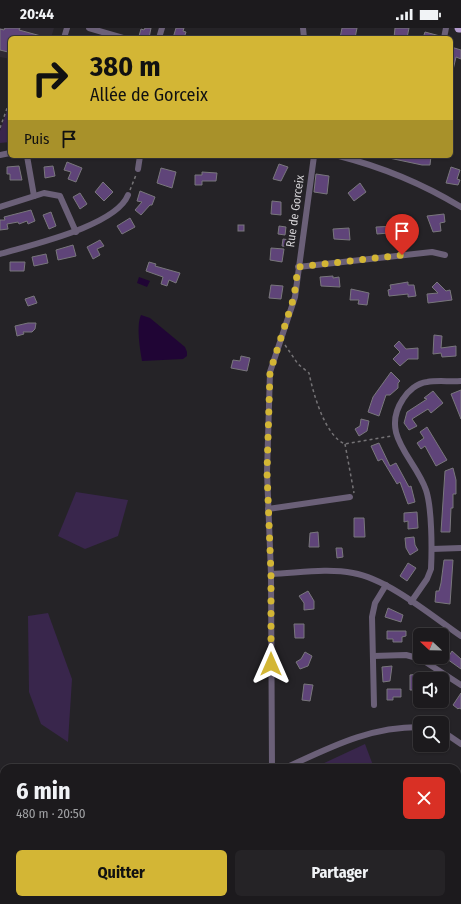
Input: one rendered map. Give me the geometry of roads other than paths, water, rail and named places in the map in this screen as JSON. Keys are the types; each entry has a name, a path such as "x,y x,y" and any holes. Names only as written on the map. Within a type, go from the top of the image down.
{"street":[{"path":"89,28 116,36"},
{"path":"27,158 34,196"},
{"path":"138,168 140,158"},
{"name":"Rue de Gorceix","path":"272,764 271,574 267,472 270,372 294,297 314,158"},
{"path":"347,158 366,163 412,182 461,207"},
{"path":"366,163 367,158"},
{"path":"0,207 44,193 60,196 76,232"},
{"path":"0,254 76,232 114,212 126,200 128,195"},
{"path":"298,267 432,252 445,256"},
{"path":"411,602 427,579 431,569 432,549 427,491 397,435 394,422 397,407 407,393 417,385 428,382 461,381"},
{"path":"268,509 350,497"},
{"path":"432,549 461,548"},
{"path":"271,574 334,571 354,573 386,586 461,636"},
{"path":"374,705 372,617 375,603 386,586"},
{"path":"373,656 406,655 421,659 461,685"},
{"path":"294,764 348,739 368,733 413,727"},
{"path":"449,736 461,744"}]}
